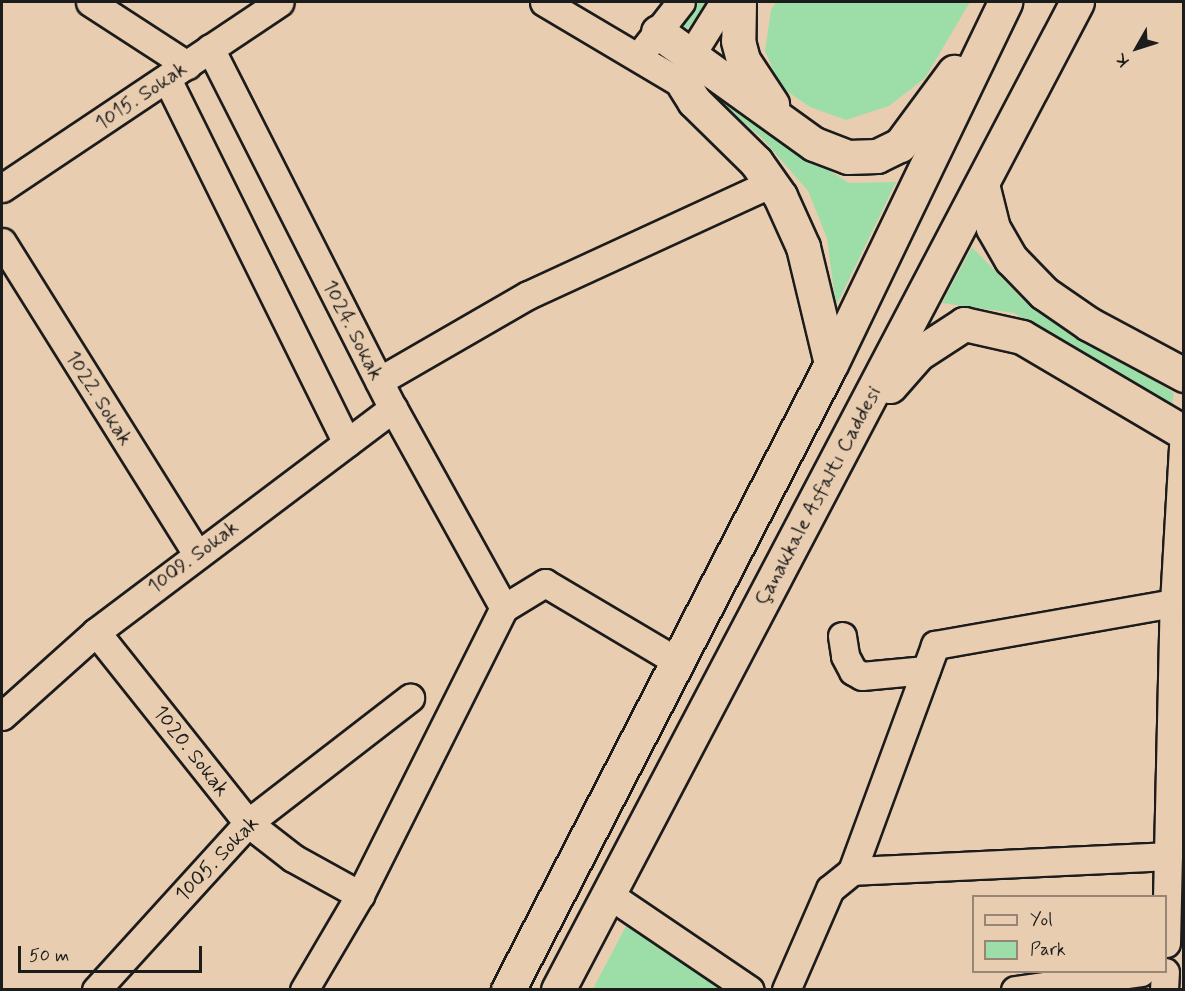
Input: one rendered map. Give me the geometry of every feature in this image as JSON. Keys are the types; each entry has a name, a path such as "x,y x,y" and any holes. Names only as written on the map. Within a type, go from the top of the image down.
{"highway":[{"path":"739,2 738,41 743,60 763,94 789,123 814,144 848,157 864,158 889,152 911,133 1005,2"},
{"path":"508,990 680,663 831,364 1005,2"},
{"name":"Çanakkale Asfaltı Caddesi","path":"558,990 1077,2"},
{"path":"658,32 686,72 694,101 756,162 792,218 803,248 831,364"},
{"path":"686,72 789,123"},
{"path":"982,183 993,228 1011,259 1044,294 1089,324 1184,375"},
{"path":"855,426 918,354 964,324 1022,337 1183,431"}],"street":[{"path":"90,2 177,72 348,443"},
{"name":"1015. Sokak","path":"2,189 279,2"},
{"path":"544,2 638,57 686,72 724,2"},
{"path":"638,57 681,2"},
{"name":"1024. Sokak","path":"210,48 393,408 504,608"},
{"path":"379,381 528,295 771,183"},
{"name":"1022. Sokak","path":"2,242 196,553"},
{"name":"1009. Sokak","path":"2,716 96,632 196,553 393,408"},
{"path":"1167,900 1178,705 1174,603 1183,431"},
{"path":"304,990 360,895 504,608 545,583 680,663"},
{"path":"786,990 830,889 852,871 935,645 1174,603"},
{"name":"1020. Sokak","path":"96,632 248,823 293,858 360,895"},
{"path":"842,636 845,656 854,671 862,676 926,670"},
{"name":"1005. Sokak","path":"96,990 248,823 410,698"},
{"path":"852,871 1168,856"},
{"path":"608,894 750,990"},
{"path":"1015,990 1134,973"},
{"path":"1164,990 1165,973"}],"green space":[{"path":"695,2 708,2 689,27 677,32"},
{"path":"776,2 970,2 925,78 889,106 846,120 810,107 781,87 765,51 771,10"},
{"path":"715,98 849,183 896,182 836,306 827,238 808,191 762,138"},
{"path":"972,247 1022,299 1174,393 1172,404 1014,313 942,303"},
{"path":"626,926 722,989 593,989"}]}
